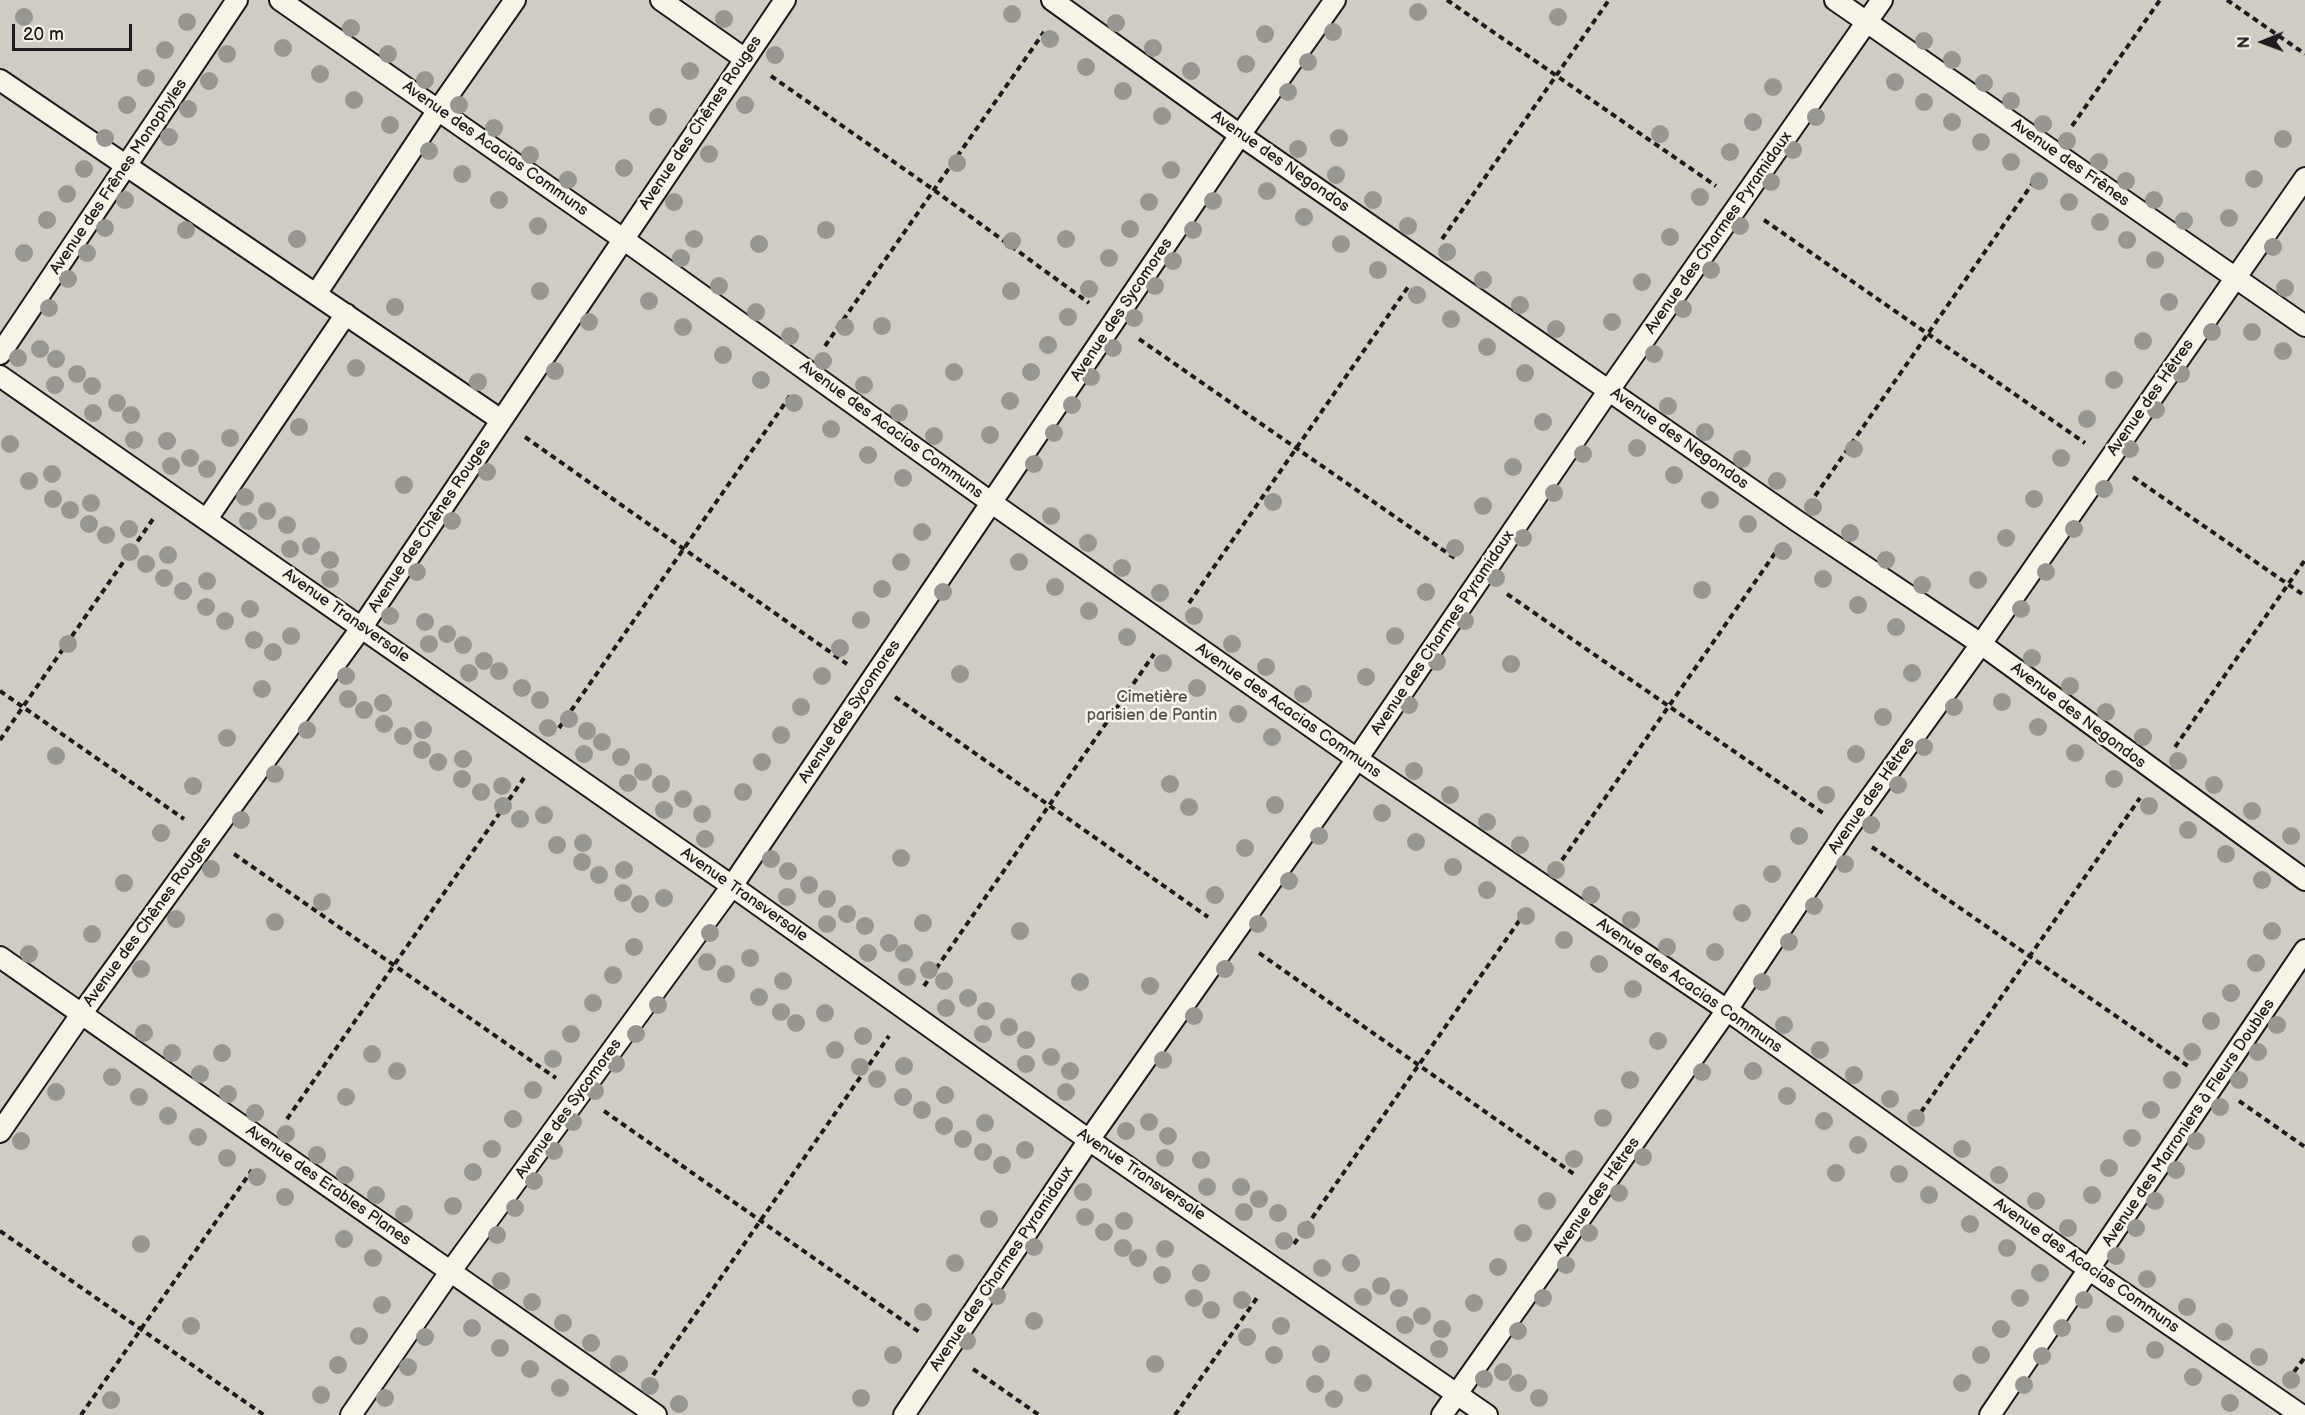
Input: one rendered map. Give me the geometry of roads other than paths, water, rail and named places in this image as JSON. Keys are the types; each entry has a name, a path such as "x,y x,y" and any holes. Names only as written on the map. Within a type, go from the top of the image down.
{"lane":[{"name":"Avenue des Frênes Monophyles","path":"0,354 237,0"},
{"name":"Avenue des Acacias Communs","path":"280,0 623,239 992,503 1357,759 1727,1010 2090,1270 2301,1415"},
{"path":"316,294 438,110 515,0"},
{"path":"661,0 745,58"},
{"name":"Avenue des Chênes Rouges","path":"0,1132 82,1013 362,627 785,0"},
{"name":"Avenue des Sycomores","path":"351,1415 450,1272 732,886 1240,135 1335,0"},
{"name":"Avenue des Frênes","path":"1835,0 2305,326"},
{"name":"Avenue des Charmes Pyramidaux","path":"904,1415 1089,1140 1357,759 1609,390 1882,0"},
{"name":"Avenue des Negondos","path":"1056,3 1240,135 1797,521 1981,644 2156,774 2305,880"},
{"path":"0,80 127,164 501,420"},
{"name":"Avenue des Hêtres","path":"1442,1415 1727,1010 1847,830 1981,644 2305,178"},
{"path":"207,519 345,314"},
{"name":"Avenue Transversale","path":"0,376 732,886 1089,1140 1487,1415"},
{"name":"Avenue des Marroniers à Fleurs Doubles","path":"1990,1415 2305,950"},
{"name":"Avenue des Erables Planes","path":"0,957 657,1415"}],"park label":[{"name":"Cimetière parisien de Pantin","path":"1152,707"}]}
